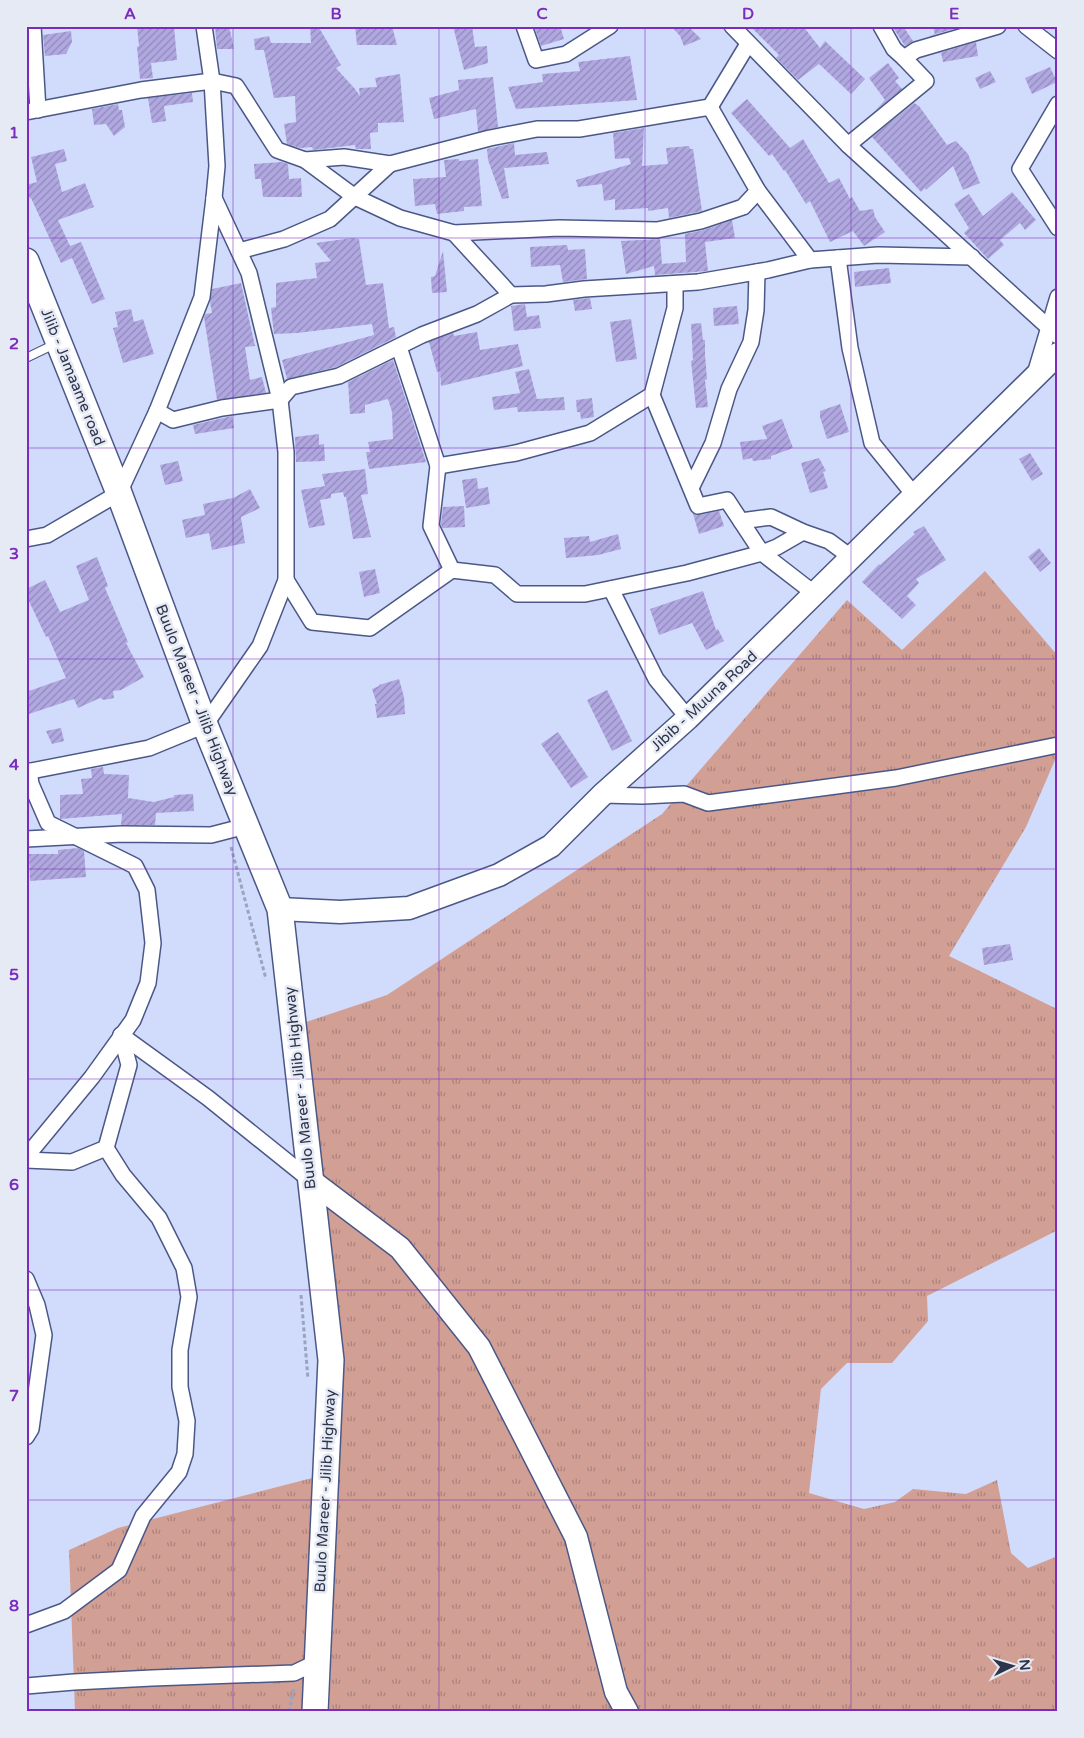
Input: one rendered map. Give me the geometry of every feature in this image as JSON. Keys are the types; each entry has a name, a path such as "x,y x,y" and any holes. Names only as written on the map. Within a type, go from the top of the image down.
{"main road":[{"name":"Jilib - Jamaame road","path":"26,261 119,493"},
{"name":"Buulo Mareer - Jilib Highway","path":"119,493 205,725 238,833 280,909 331,1360 315,1712"}],"street":[{"path":"33,26 32,111 140,90 212,81 236,86 277,150 305,160 355,196 400,218 454,233 559,228 657,230 701,221 744,207 758,191"},
{"path":"26,539 47,535 119,493 157,411 202,297 217,166 212,81 204,26"},
{"path":"524,26 536,60 566,54 610,26"},
{"path":"732,26 848,145 1053,331"},
{"path":"848,145 926,81 894,49 881,26"},
{"path":"904,58 916,50 998,26"},
{"path":"1026,26 1058,51"},
{"path":"305,160 344,157 390,164 490,138 537,129 579,129 710,107 748,44"},
{"path":"1058,104 1020,168 1058,228"},
{"path":"710,107 758,191 810,260"},
{"path":"239,251 284,239 330,219 390,164"},
{"path":"26,1159 92,1077 133,1020 148,982 153,944 146,890 135,866 48,823 31,784 28,772 150,748 205,725 260,646 286,580 286,452 280,400 249,273 214,198"},
{"path":"454,233 511,295"},
{"path":"157,411 173,420 222,408 280,400 291,387 339,376 422,335 477,314 511,295 698,282 757,272 810,260 878,255 972,257"},
{"path":"838,258 850,348 872,443 914,496"},
{"path":"691,488 713,443 728,389 751,342 756,310 757,272"},
{"path":"675,284 674,308 652,395 698,506 727,500 762,553 815,594"},
{"path":"1034,378 1053,331 1058,296"},
{"path":"399,347 438,466 431,526 452,570"},
{"name":"Jibib - Muuna Road","path":"280,909 340,912 409,908 499,876 551,846 602,795 688,718 1058,354"},
{"path":"438,466 516,453 590,433 652,395"},
{"path":"741,521 771,517 803,532 829,541 852,558"},
{"path":"286,580 312,622 370,628 452,570 495,575 517,594 585,594 687,573 762,553 803,532"},
{"path":"611,589 656,679 688,718"},
{"path":"602,795 684,794 708,803 896,778 1058,745"},
{"path":"26,838 122,834 211,835 238,833"},
{"path":"26,1625 64,1612 118,1570 143,1516 179,1472 185,1454 187,1421 180,1387 180,1350 189,1297 184,1268 159,1218 123,1175 106,1148 129,1065 122,1035"},
{"path":"122,1035 208,1098 310,1180 400,1248 479,1347 576,1537 616,1692 626,1712"},
{"path":"26,1159 72,1162 106,1148"},
{"path":"26,1280 36,1305 44,1335 30,1428 26,1437"},
{"path":"26,1686 113,1680 294,1674 317,1662"}],"lane":[{"path":"26,358 59,342"}],"path":[{"path":"238,833 267,983"},
{"path":"301,1285 309,1383"},
{"path":"289,1712 295,1683"}],"green space":[{"path":"985,571 1058,656 1058,753 1026,827 949,956 1057,1009 1058,1230 927,1296 928,1321 892,1363 847,1363 821,1389 809,1493 864,1509 895,1502 913,1489 966,1494 997,1480 1011,1553 1028,1568 1058,1556 1058,1712 329,1712 344,1359 306,1022 387,995 662,814 847,600 902,650"},
{"path":"312,1478 303,1712 75,1712 69,1550 118,1528"}],"building":[{"path":"137,26 174,26 177,60 151,63 153,78 140,79"},
{"path":"215,26 229,26 234,49 217,49"},
{"path":"310,26 318,26 341,65 336,68 360,96 359,88 377,87 375,78 400,74 404,122 378,123 378,132 370,133 371,149 356,149 355,145 313,150 312,147 300,148 287,144 284,124 296,122 295,96 274,98 264,50 255,50 254,39 269,36 271,43 311,43"},
{"path":"355,26 392,26 397,45 357,45"},
{"path":"453,26 472,26 475,47 487,46 488,63 464,70"},
{"path":"534,26 560,26 564,39 541,46"},
{"path":"671,26 688,26 701,39 684,46 680,36"},
{"path":"750,26 803,26 820,48 825,41 865,79 851,94 819,64 798,80 776,58 779,55"},
{"path":"892,26 903,26 913,41 905,46"},
{"path":"933,26 964,26 935,34"},
{"path":"71,31 72,42 66,54 45,56 43,35"},
{"path":"976,42 978,56 943,62 941,53 936,54"},
{"path":"630,56 637,100 516,109 508,87 543,82 542,74 580,71 578,62"},
{"path":"888,63 899,78 895,81 902,89 874,112 885,100 869,78"},
{"path":"1050,67 1057,82 1032,94 1025,78"},
{"path":"990,71 996,82 980,89 975,78"},
{"path":"493,77 498,127 478,132 476,109 434,119 429,98 459,90 458,80"},
{"path":"192,93 193,102 164,106 166,121 152,123 148,98"},
{"path":"747,99 790,148 803,139 829,183 839,178 850,199 852,197 860,211 873,209 875,217 885,232 864,246 853,231 830,242 810,201 806,204 785,170 772,154 769,156 731,113"},
{"path":"914,103 919,106 947,145 956,141 968,154 980,183 963,190 953,166 926,190 925,188 921,192 872,137"},
{"path":"118,104 119,110 122,110 125,127 114,136 106,124 94,125 92,109"},
{"path":"644,128 642,166 668,164 666,148 689,146 690,149 693,149 702,211 669,218 668,208 648,211 648,208 615,210 615,199 604,201 602,184 578,187 576,180 631,164 629,158 615,159 613,133"},
{"path":"514,143 515,155 547,152 549,164 504,168 509,198 502,199 488,160 487,149"},
{"path":"64,149 67,161 55,164 62,192 85,183 94,207 58,220 70,246 81,242 105,299 92,304 72,258 61,263 26,187 26,185 37,182 31,157"},
{"path":"459,159 459,161 478,159 482,206 464,207 464,211 437,214 435,204 415,206 413,179 446,177 444,160"},
{"path":"282,162 288,164 289,179 301,178 302,197 263,197 261,179 255,179 254,164"},
{"path":"1012,192 1036,220 1025,230 1020,223 1000,240 1004,245 988,259 964,233 969,228 954,204 969,194 983,216"},
{"path":"732,220 735,238 705,242 708,271 655,275 654,266 626,274 621,241 660,239 662,264 686,262 685,234 704,230"},
{"path":"352,238 359,239 366,285 383,283 389,328 394,327 396,337 336,367 287,379 282,360 374,335 372,324 274,334 271,308 276,307 276,283 317,278 315,263 331,261 316,243"},
{"path":"567,245 568,250 585,249 587,279 563,282 560,265 531,267 530,247"},
{"path":"443,251 447,292 432,293 431,277 435,276"},
{"path":"889,268 891,283 855,287 854,272"},
{"path":"241,283 255,346 245,347 250,380 262,377 266,393 217,400 204,317 205,314 212,313 210,302 212,289"},
{"path":"590,298 592,309 575,311 573,300"},
{"path":"525,304 527,317 539,315 541,328 514,331 511,306"},
{"path":"737,306 739,324 714,326 713,308"},
{"path":"131,309 134,322 143,319 154,354 123,363 113,328 118,327 115,312"},
{"path":"631,319 637,359 616,362 610,322"},
{"path":"701,323 703,340 705,340 707,379 705,380 708,407 696,408 691,361 693,360 691,324"},
{"path":"477,332 480,350 518,344 523,366 441,386 440,371 437,372 429,342 453,333 454,336"},
{"path":"393,360 426,462 369,469 366,452 370,452 368,442 393,439 392,412 388,399 365,405 365,413 350,414 348,382"},
{"path":"529,369 537,399 564,397 565,410 518,412 517,407 494,410 492,397 520,393 515,372"},
{"path":"592,398 594,417 581,419 580,412 577,412 576,400"},
{"path":"840,404 849,432 827,439 820,411"},
{"path":"232,416 234,428 195,434 193,425"},
{"path":"782,419 793,448 771,456 771,459 753,461 752,458 743,460 740,442 767,439 762,426"},
{"path":"319,434 319,445 324,444 325,461 296,462 295,437"},
{"path":"1030,453 1043,474 1032,481 1019,459"},
{"path":"819,458 826,471 823,472 828,488 810,493 801,463"},
{"path":"178,461 183,481 165,485 160,465"},
{"path":"365,469 368,494 361,495 371,537 353,539 346,497 344,497 343,492 331,494 331,498 320,500 325,525 309,528 301,490 325,486 322,474"},
{"path":"477,478 478,489 488,487 490,504 466,508 462,480"},
{"path":"250,489 260,508 241,517 245,543 212,550 209,533 186,538 182,520 205,515 203,504 233,498"},
{"path":"464,506 465,527 442,528 443,507"},
{"path":"719,511 724,526 699,534 693,514 699,515"},
{"path":"924,526 946,560 916,579 919,583 907,596 916,605 902,619 862,582 879,564 915,534 913,532"},
{"path":"618,534 621,549 598,555 566,558 564,538 589,536 590,542"},
{"path":"1039,548 1051,563 1040,572 1028,557"},
{"path":"97,557 108,586 105,588 128,642 126,643 144,677 121,690 113,691 114,698 104,700 100,698 78,708 74,699 26,715 26,692 66,678 48,636 46,637 26,595 26,589 45,580 60,612 89,600 76,566"},
{"path":"375,569 380,593 364,597 359,572"},
{"path":"703,591 716,630 718,629 724,641 706,650 692,623 659,635 650,609"},
{"path":"399,679 404,697 405,714 377,718 375,704 377,704 372,689"},
{"path":"607,690 632,741 612,751 587,700"},
{"path":"61,728 64,741 52,744 46,731"},
{"path":"558,732 588,777 571,788 541,744"},
{"path":"103,767 104,774 129,775 128,798 154,802 174,797 174,795 193,794 194,811 156,813 155,825 121,825 122,814 60,819 60,795 83,794 81,779 92,778 91,769"},
{"path":"78,848 84,851 86,877 30,881 29,854 58,854 58,850"},
{"path":"1010,944 1013,960 984,965 982,948"}]}
